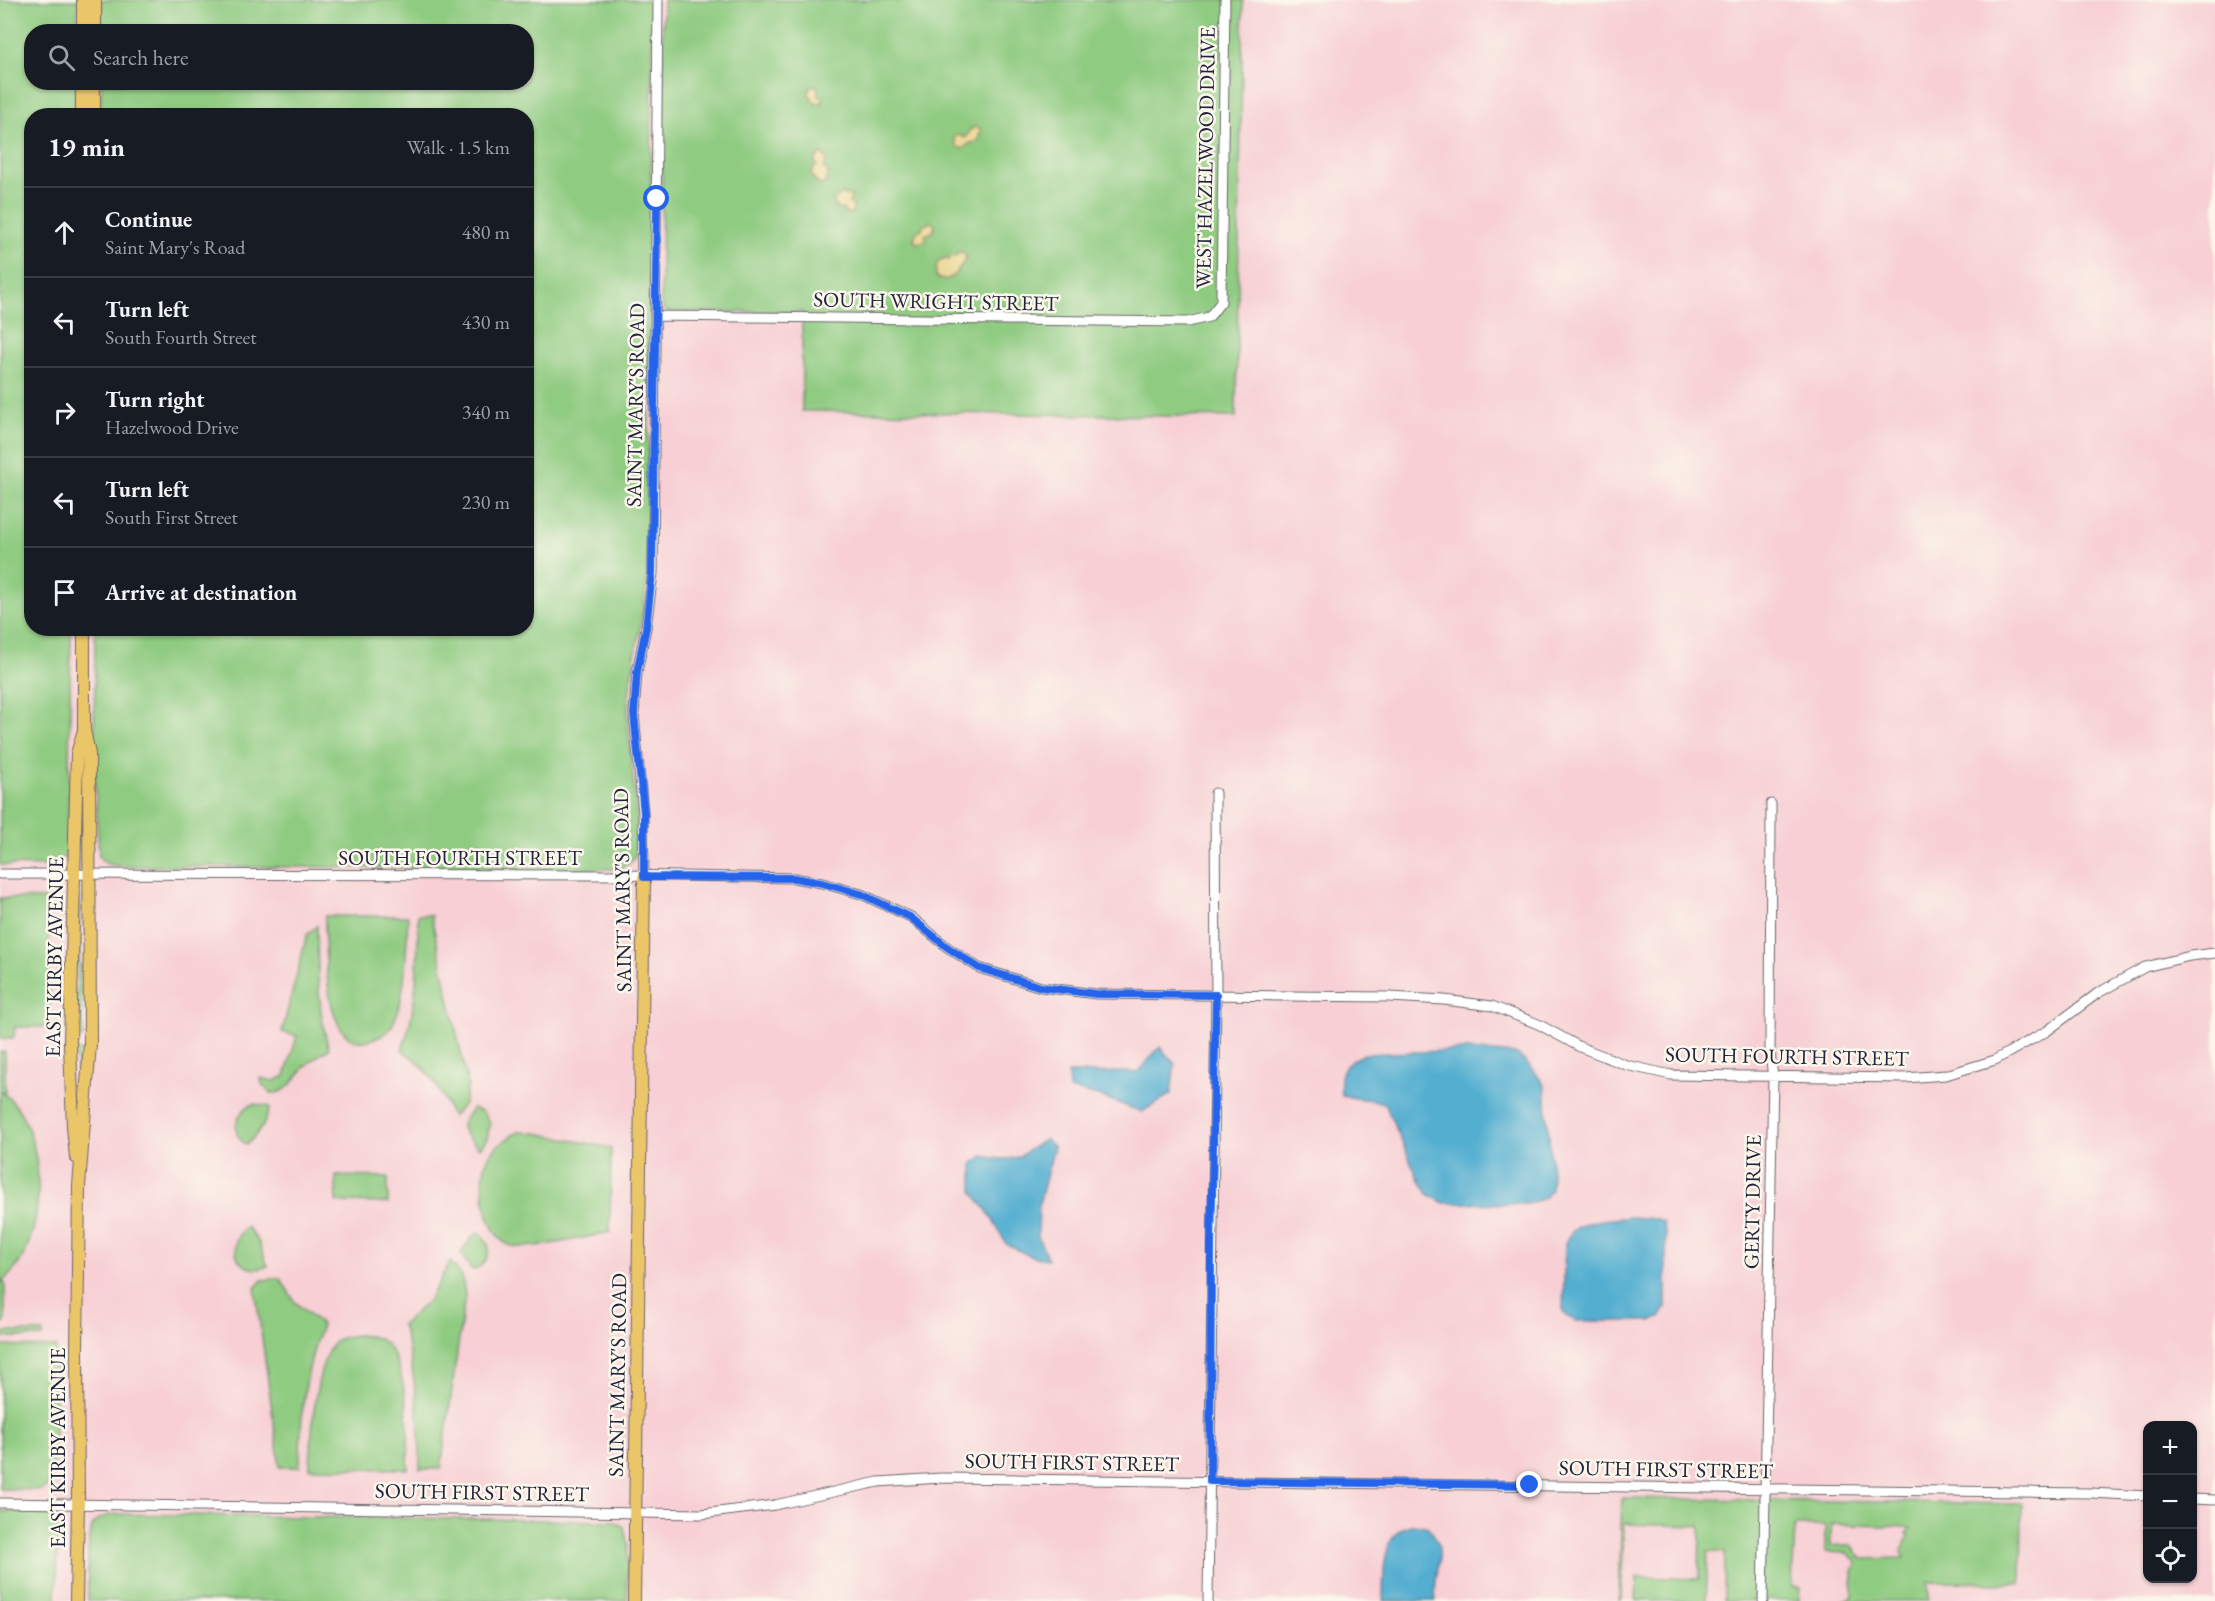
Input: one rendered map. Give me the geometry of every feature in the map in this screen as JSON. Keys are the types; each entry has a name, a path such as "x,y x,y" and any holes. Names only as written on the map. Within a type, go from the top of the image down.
{"main road":[{"path":"83,0 83,24"},
{"path":"95,0 95,24"},
{"path":"82,90 82,108"},
{"path":"94,90 94,108"},
{"name":"EAST KIRBY AVENUE","path":"76,1601 78,1503 76,1350 79,1186 90,1044 89,754 84,730 84,636"},
{"name":"EAST KIRBY AVENUE","path":"79,1186 73,1127 70,1044 77,754 84,730"},
{"name":"SAINT MARY'S ROAD","path":"634,1601 644,877"}],"street":[{"name":"SAINT MARY'S ROAD","path":"644,877 644,813 634,714 636,681 646,628 652,573 658,0"},
{"name":"WEST HAZELWOOD DRIVE","path":"1214,314 1221,302 1225,0"},
{"name":"SOUTH WRIGHT STREET","path":"656,316 1138,322 1199,320 1214,314"},
{"path":"1208,1601 1216,995 1215,793"},
{"name":"GERTY DRIVE","path":"1763,1601 1773,1076 1770,1059 1771,804"},
{"name":"SOUTH FOURTH STREET","path":"0,874 794,878 861,894 910,917 947,947 979,968 1041,987 1096,994 1389,998 1444,1000 1492,1006 1538,1024 1580,1047 1626,1065 1671,1075 1905,1078 1946,1076 1995,1060 2047,1031 2097,993 2145,967 2190,956 2215,953"},
{"name":"SOUTH FIRST STREET","path":"0,1503 515,1509 635,1514 719,1513 775,1505 851,1487 908,1479 941,1478 1765,1488 2143,1496"},
{"path":"2197,1499 2215,1500"}],"shaded area":[{"path":"78,0 2215,0 2215,1601 0,1601 0,865 54,866 68,848 71,636 534,636 534,108 76,108 77,90 534,90 534,24 77,24"}],"green space":[{"path":"0,0 78,0 77,24 24,24 24,90 77,90 76,108 24,108 24,636 71,636 68,848 63,860 54,866 0,865"},
{"path":"102,0 653,0 647,582 628,709 637,834 635,856 627,865 617,869 121,866 107,864 99,857 94,758 95,636 534,636 534,108 101,108 101,90 534,90 534,24 101,24"},
{"path":"663,0 1243,0 1236,417 802,411 802,312 668,312 663,309 661,302"},
{"path":"80,897 80,972 84,1038 76,1038 78,898"},
{"path":"0,898 49,899 49,1027 15,1027 14,1038 0,1038"},
{"path":"418,915 431,915 468,1085 464,1104 452,1117 432,1079 419,1063 402,1050 414,1000"},
{"path":"325,916 408,916 405,974 400,1005 390,1029 379,1037 365,1041 351,1039 341,1028 333,1011 326,968"},
{"path":"317,926 320,1004 329,1049 308,1064 287,1088 277,1093 270,1093 262,1084 261,1078 274,1081 285,1076 297,1036 282,1032 307,935"},
{"path":"76,1051 84,1051 78,1114"},
{"path":"0,1052 5,1052 5,1092 1,1092 17,1108 29,1131 36,1158 38,1187 36,1216 29,1243 17,1266 1,1282 5,1283 5,1323 0,1323"},
{"path":"253,1104 270,1108 263,1126 247,1145 238,1135 236,1123 242,1112"},
{"path":"473,1108 483,1112 490,1122 487,1139 480,1148 468,1138 462,1128 463,1121"},
{"path":"518,1132 536,1133 611,1148 610,1232 558,1243 517,1247 501,1239 489,1219 484,1193 484,1169 496,1147"},
{"path":"336,1176 388,1177 388,1203 336,1202"},
{"path":"247,1227 258,1241 268,1266 253,1269 239,1261 236,1242 239,1234"},
{"path":"478,1233 487,1242 488,1252 484,1263 474,1270 461,1254 472,1237"},
{"path":"450,1262 462,1276 465,1295 441,1469 420,1469 416,1396 411,1360 402,1325 429,1300"},
{"path":"280,1278 295,1302 322,1325 311,1360 304,1395 300,1467 280,1467 255,1288 262,1280"},
{"path":"1,1332 43,1332 42,1337 1,1337"},
{"path":"358,1335 375,1337 384,1342 398,1367 406,1402 408,1469 310,1468 315,1401 323,1365 336,1341 343,1337"},
{"path":"0,1346 56,1347 54,1481 41,1490 0,1489"},
{"path":"1622,1498 2022,1504 2021,1583 1928,1582 1928,1601 1843,1601 1853,1596 1853,1568 1855,1568 1856,1561 1847,1553 1825,1552 1825,1526 1795,1526 1792,1587 1800,1588 1799,1600 1724,1601 1725,1552 1708,1552 1706,1601 1636,1601 1637,1577 1699,1579 1700,1526 1624,1524 1621,1601 1619,1601","holes":["1831,1524 1911,1527 1907,1534 1910,1536 1901,1552 1904,1558 1862,1559 1852,1546 1831,1546"]},
{"path":"0,1511 59,1512 56,1601 0,1601"},
{"path":"117,1514 614,1521 624,1527 628,1545 627,1601 88,1601 88,1559 92,1528 100,1518"}],"sand":[{"path":"814,85 818,87 818,95 823,98 822,103 816,104 809,94 809,89"},
{"path":"977,127 981,130 977,142 970,143 963,149 956,146 954,137 959,135 965,138 972,128"},
{"path":"822,154 827,159 824,168 829,173 824,184 821,185 811,175 817,165 816,158"},
{"path":"842,194 852,196 849,202 854,207 852,213 845,213 843,209 838,210 834,204 834,200"},
{"path":"931,222 935,225 933,232 925,235 926,241 916,243 914,239 917,231 922,229 923,225"},
{"path":"958,252 963,252 966,257 958,270 946,279 937,278 938,263 945,258 949,260 951,256 955,257"}],"water":[{"path":"1160,1047 1175,1064 1171,1094 1142,1112 1102,1097 1069,1089 1068,1073 1138,1072"},
{"path":"1468,1050 1517,1054 1534,1070 1545,1087 1552,1175 1551,1190 1545,1198 1527,1204 1444,1203 1428,1194 1417,1176 1385,1104 1341,1094 1344,1069 1364,1054"},
{"path":"1045,1139 1054,1147 1039,1204 1038,1237 1048,1259 1030,1256 1006,1244 992,1218 973,1192 973,1163 984,1156 1003,1159 1017,1157"},
{"path":"1630,1217 1656,1219 1663,1222 1666,1235 1666,1308 1660,1318 1651,1321 1576,1321 1566,1316 1563,1310 1565,1243 1570,1235 1584,1224"},
{"path":"1414,1524 1429,1527 1438,1544 1436,1601 1383,1601 1384,1567 1390,1544 1403,1528"}],"route":[{"path":"657,199 652,573 646,628 634,690 635,739 644,813 644,877 794,878 822,883 861,894 910,917 947,947 979,968 1041,987 1096,994 1216,995 1211,1245 1210,1481 1530,1485"}]}
